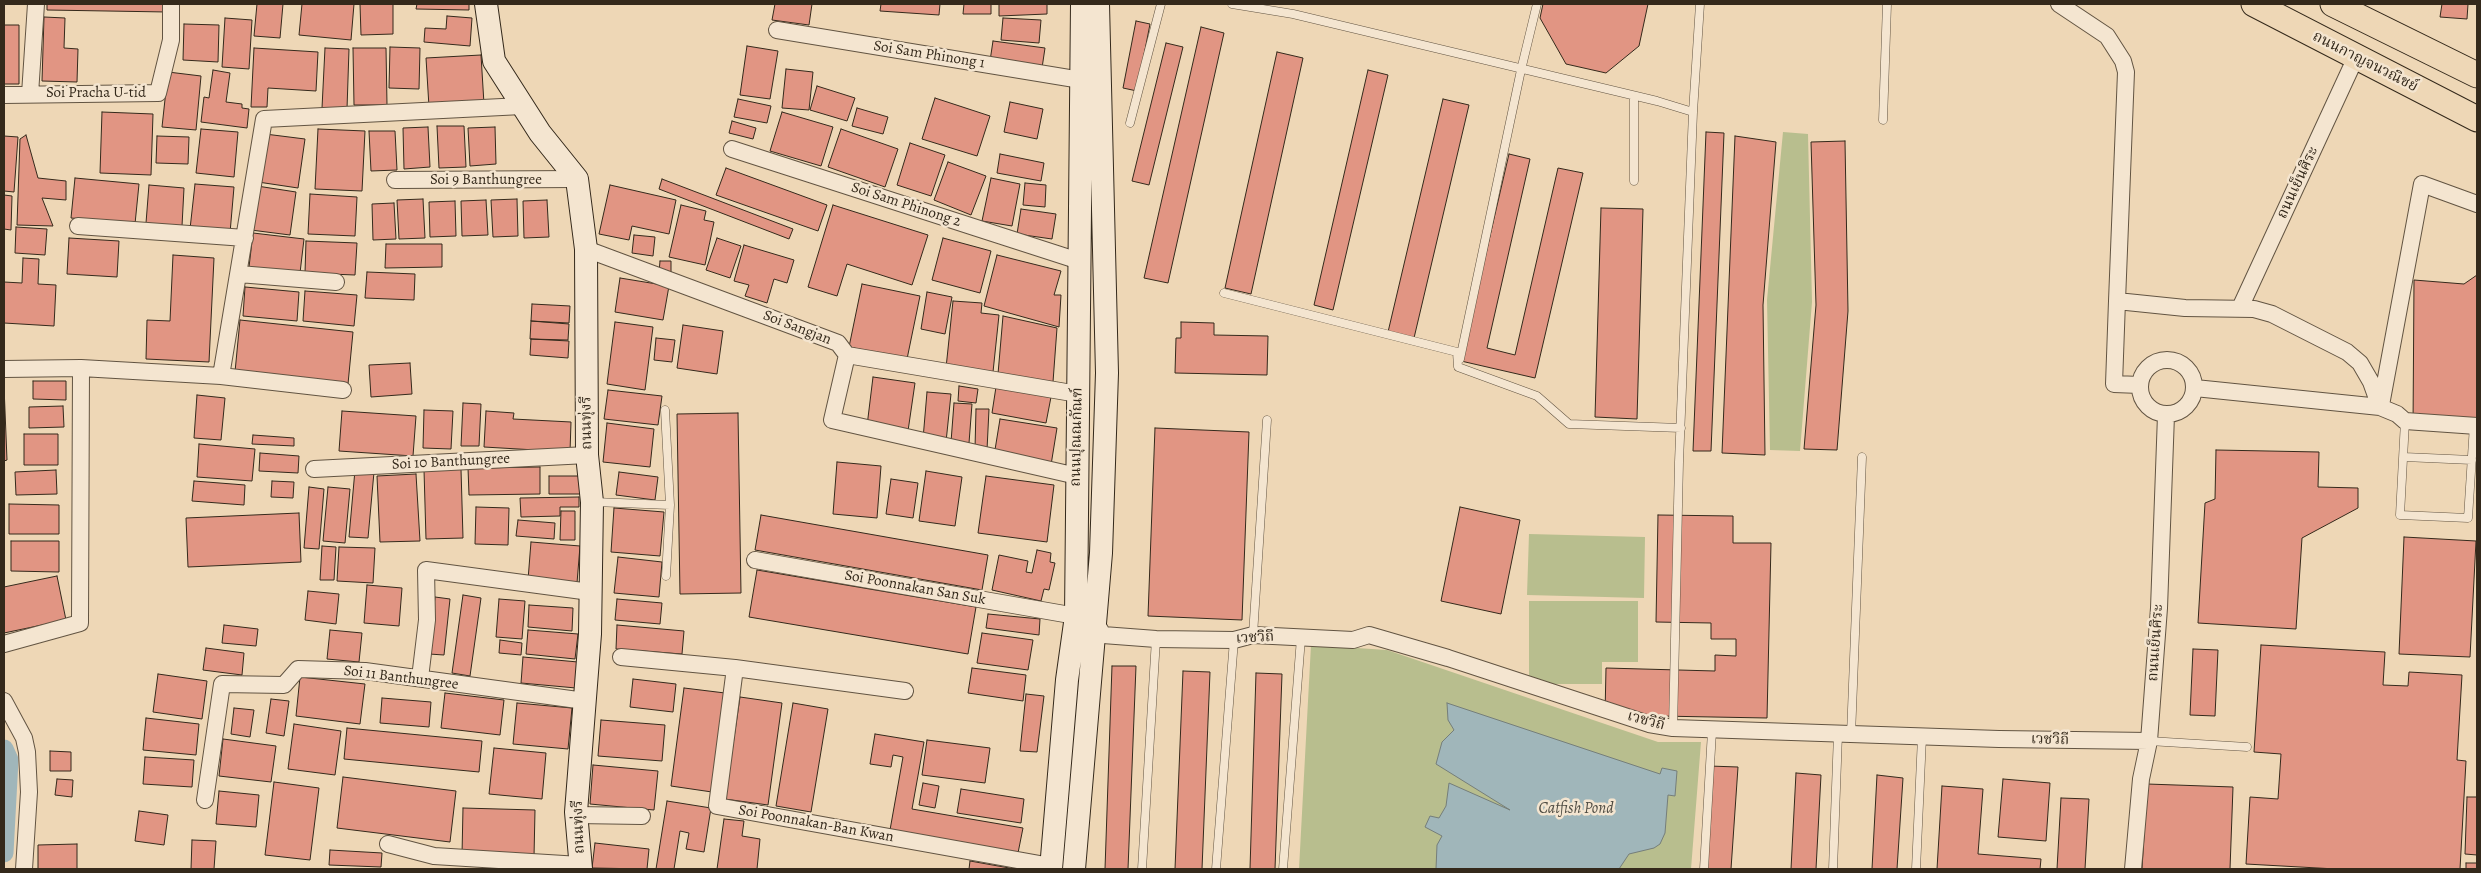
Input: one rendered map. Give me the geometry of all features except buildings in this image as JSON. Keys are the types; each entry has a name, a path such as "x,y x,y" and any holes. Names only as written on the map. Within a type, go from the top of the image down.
{"main road":[{"name":"ถนนกาญจนวณิชย์","path":"2254,4 2477,119"},
{"path":"2333,4 2477,75"}],"street":[{"path":"30,94 36,4"},
{"name":"Soi Pracha U-tid","path":"4,95 158,93 171,40 172,4"},
{"path":"486,4 494,61 540,133 577,179"},
{"name":"ถนนปุณณกัณฑ์","path":"1074,869 1086,618 1077,476 1082,4"},
{"name":"ถนนปุณณกัณฑ์","path":"1051,868 1068,680 1086,618 1101,553 1107,373 1098,4"},
{"path":"2058,4 2106,36 2123,61 2126,72 2114,384 2140,385"},
{"name":"Soi Sam Phinong 1","path":"777,30 1081,80"},
{"name":"ถนนเย็นศิระ","path":"2240,308 2356,57"},
{"path":"222,376 264,119 522,106"},
{"name":"Soi Sam Phinong 2","path":"732,149 1079,261"},
{"name":"Soi 9 Banthungree","path":"395,180 577,179"},
{"name":"ถนนทุ่งรี","path":"577,179 586,249 587,455 592,502 590,634 576,815 581,867"},
{"path":"2380,407 2422,184 2477,204"},
{"path":"78,226 245,238"},
{"name":"Soi Sangjan","path":"586,249 838,343 847,355 832,420 1077,476"},
{"path":"239,274 336,282"},
{"path":"2117,301 2184,308 2240,308 2272,314 2347,352 2360,363 2371,382 2380,407"},
{"path":"847,355 1078,394"},
{"path":"2169,360 2184,366 2194,380 2195,388 2189,404 2175,414 2166,415 2150,408 2141,394 2140,385 2147,370 2153,364 2169,360"},
{"path":"4,644 80,623 81,368"},
{"path":"4,369 81,368 222,376 343,390"},
{"path":"2195,388 2380,407 2397,414 2405,421 2475,426"},
{"name":"ถนนเย็นศิระ","path":"2133,869 2141,779 2149,741 2159,608 2166,415"},
{"name":"Soi 10 Banthungree","path":"314,469 587,455"},
{"name":"Soi Poonnakan San Suk","path":"755,560 1086,618"},
{"path":"420,678 427,620 426,570 590,592"},
{"name":"เวชวิถี","path":"1086,618 1103,635 1156,639 1234,640 1254,635 1353,640 1369,636 1448,658 1649,724 1673,728 1712,731 2149,741"},
{"path":"621,657 735,668 905,691"},
{"name":"Soi Poonnakan-Ban Kwan","path":"735,668 717,806 1051,868"},
{"name":"Soi 11 Banthungree","path":"205,800 222,684 284,685 298,669 366,671 584,701"},
{"path":"4,701 24,738 27,752 29,792 24,869"},
{"path":"576,815 642,816"},
{"path":"388,844 434,856 581,867"}],"lane":[{"path":"1130,123 1161,4"},
{"path":"1232,4 1293,14 1634,96 1693,112"},
{"path":"1458,366 1520,70 1537,4"},
{"path":"1673,728 1681,428 1693,112 1700,4"},
{"path":"1883,120 1887,4"},
{"path":"1634,96 1634,182"},
{"path":"1224,293 1457,352 1458,366"},
{"path":"1458,366 1538,396 1569,424 1681,428"},
{"path":"665,410 670,505 666,576"},
{"path":"1254,635 1267,420"},
{"path":"2405,421 2400,514 2410,515 2468,518 2475,426"},
{"path":"2404,456 2472,460"},
{"path":"1833,869 1862,457"},
{"path":"592,502 670,505"},
{"path":"1283,869 1301,638"},
{"path":"1142,869 1156,639"},
{"path":"1216,869 1234,640"},
{"path":"1704,869 1712,731"},
{"path":"1916,869 1922,736"},
{"path":"2149,741 2247,747"}],"green space":[{"path":"1783,132 1808,134 1812,302 1800,451 1770,450 1767,300"},
{"path":"1529,534 1645,537 1644,598 1527,595"},
{"path":"1529,601 1638,601 1638,662 1602,662 1602,684 1529,684"},
{"path":"1311,645 1387,650 1658,742 1701,742 1691,869 1299,869"}],"water":[{"name":"Catfish Pond","path":"1447,703 1660,774 1662,768 1677,771 1675,796 1668,795 1665,833 1660,844 1654,848 1629,854 1619,869 1436,869 1437,845 1442,836 1425,827 1430,816 1439,818 1446,806 1449,783 1510,810 1436,764 1442,742 1454,730 1448,720"}],"waterway":[{"path":"4,749 9,760 4,853"}]}
